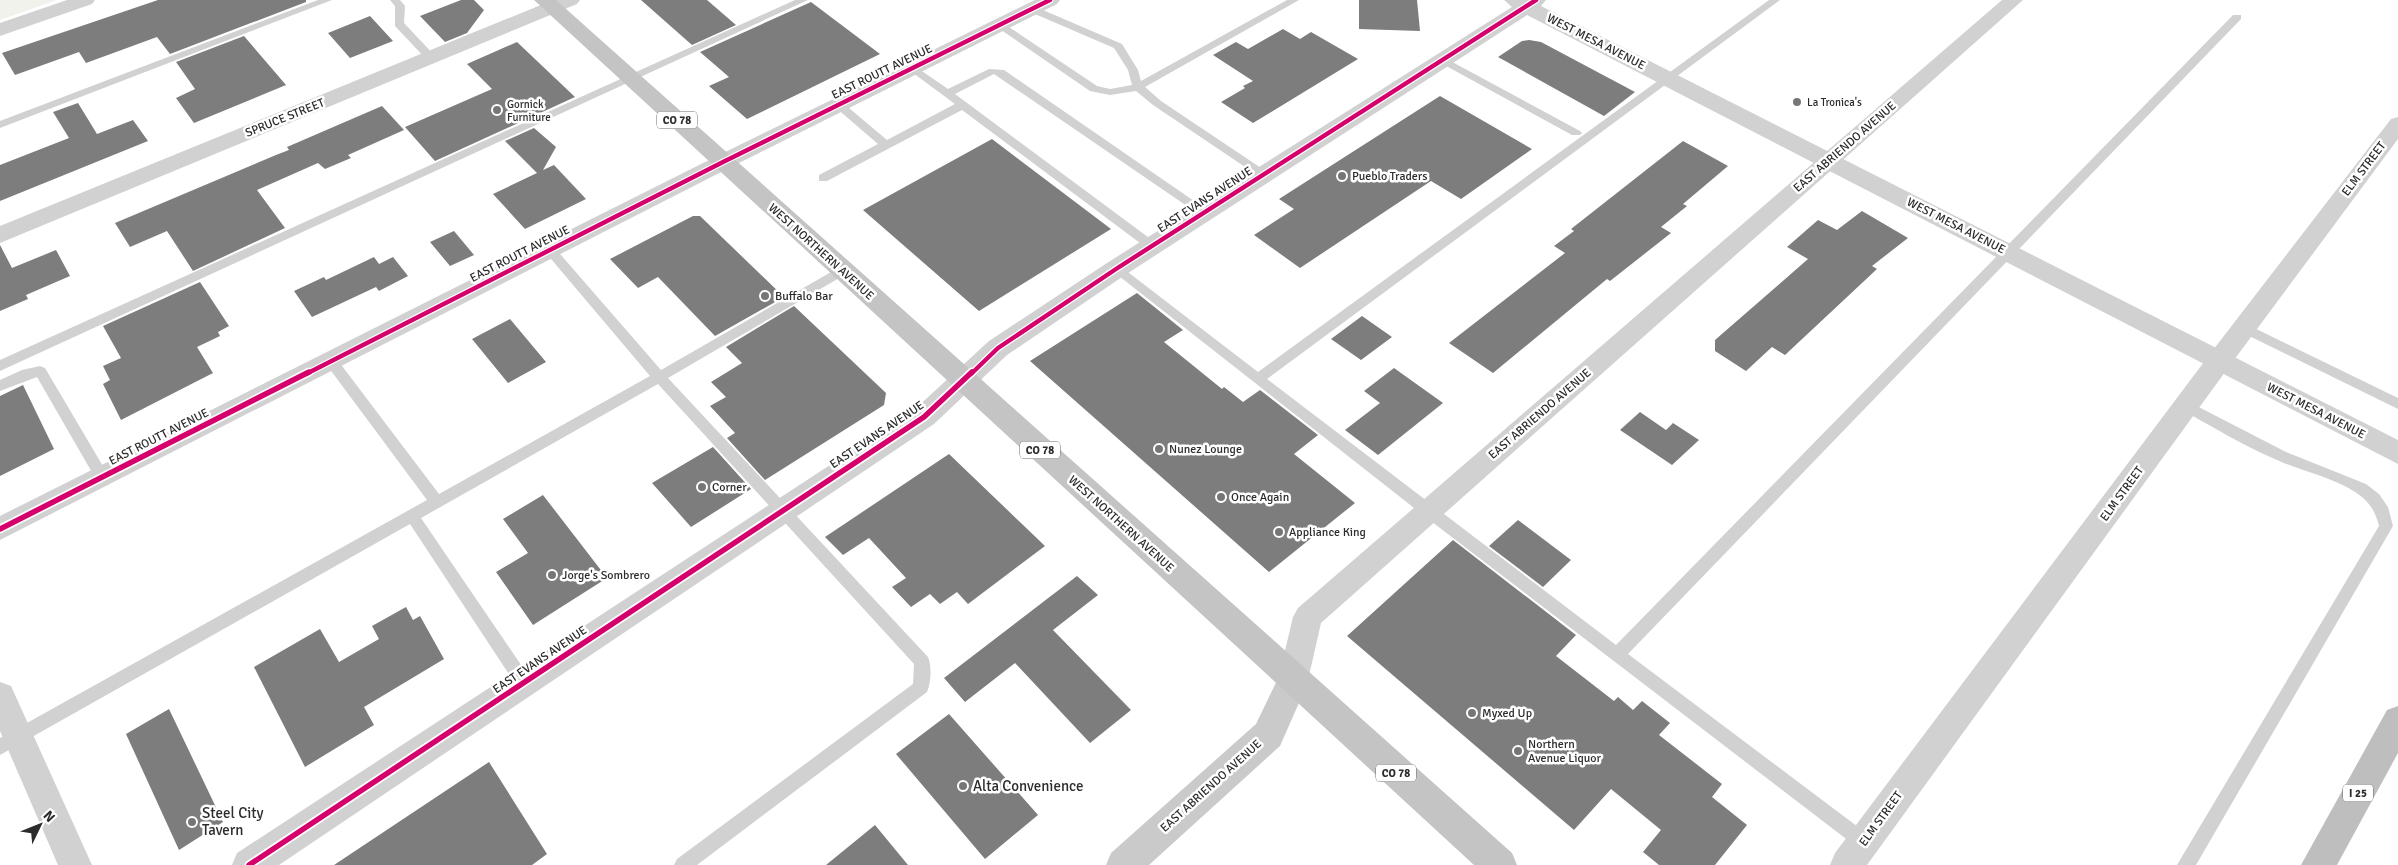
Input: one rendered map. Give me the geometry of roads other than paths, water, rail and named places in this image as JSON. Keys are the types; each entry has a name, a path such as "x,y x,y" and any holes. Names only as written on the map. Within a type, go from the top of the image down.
{"highway":[{"name":"I 25","path":"2318,865 2398,721"}],"main road":[{"name":"WEST NORTHERN AVENUE","path":"555,2 630,78 1293,680 1500,865"},
{"name":"EAST ABRIENDO AVENUE","path":"1123,865 1268,734 1293,680"}],"street":[{"path":"0,30 85,0"},
{"name":"EAST ROUTT AVENUE","path":"0,529 723,162 1050,0"},
{"name":"EAST ABRIENDO AVENUE","path":"1293,680 1308,617 2013,0"},
{"name":"SPRUCE STREET","path":"0,235 431,58 555,2"},
{"name":"WEST MESA AVENUE","path":"1525,2 1668,79 2398,453"},
{"name":"EAST EVANS AVENUE","path":"249,865 924,417 998,348 1204,212 1443,60 1525,2"},
{"name":"ELM STREET","path":"1847,865 2219,361 2398,124"},
{"path":"0,696 9,742 75,865"}],"lane":[{"path":"0,125 327,0"},
{"path":"395,0 400,6 399,24 431,58"},
{"path":"0,366 803,0"},
{"path":"999,25 1094,89 1110,92 1138,87 1294,0"},
{"path":"1258,379 1775,0"},
{"path":"1032,9 1118,46 1133,70 1138,87 1157,103 1263,174"},
{"path":"1617,654 2236,17"},
{"path":"1443,60 1576,133"},
{"path":"913,68 1152,246"},
{"path":"948,94 993,71 1000,72 1204,212"},
{"path":"839,105 886,145"},
{"path":"823,178 962,105"},
{"path":"550,250 658,378 784,510 922,662 921,687 683,865"},
{"path":"1116,269 1428,511 1864,842"},
{"path":"9,742 658,378 842,271"},
{"path":"2244,328 2398,404"},
{"path":"332,361 437,502"},
{"path":"0,386 27,374 40,371 102,477"},
{"path":"2186,406 2282,456 2335,475 2353,484 2381,505 2386,515 2386,526 2186,865"},
{"path":"412,516 524,683"}],"place":[{"name":"La Tronica's","path":"1797,102"},
{"name":"Gornick Furniture","path":"497,110"},
{"name":"Pueblo Traders","path":"1342,176"},
{"name":"Buffalo Bar","path":"765,296"},
{"name":"Nunez Lounge","path":"1159,449"},
{"name":"Corner","path":"702,487"},
{"name":"Once Again","path":"1221,497"},
{"name":"Appliance King","path":"1279,532"},
{"name":"Jorge's Sombrero","path":"552,575"},
{"name":"Myxed Up","path":"1472,713"},
{"name":"Northern Avenue Liquor","path":"1518,751"},
{"name":"Alta Convenience","path":"963,786"},
{"name":"Steel City Tavern","path":"192,822"}]}
